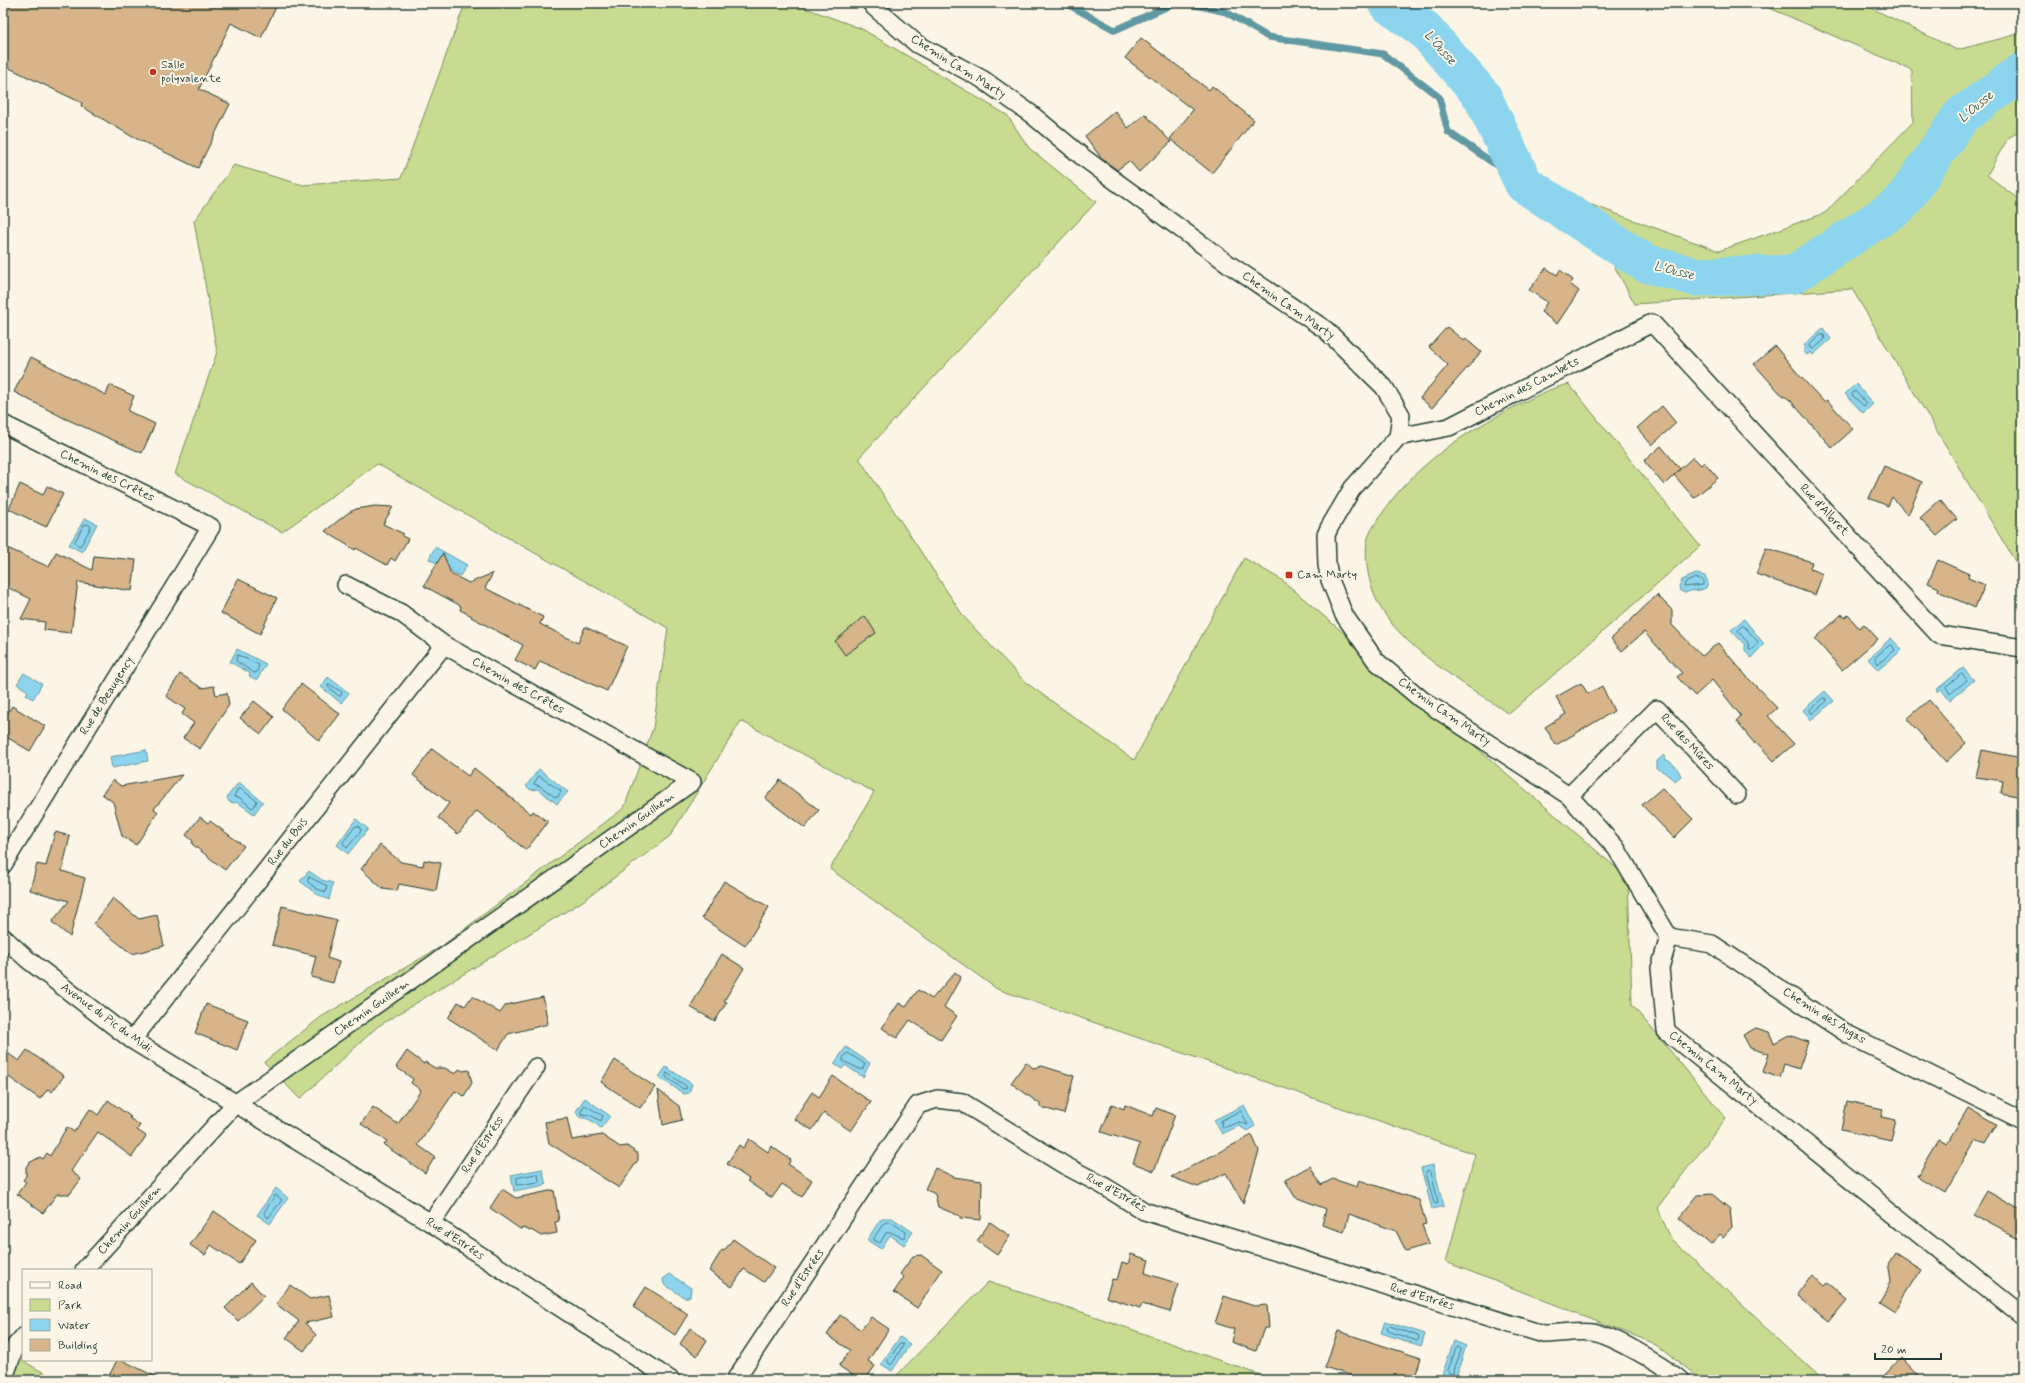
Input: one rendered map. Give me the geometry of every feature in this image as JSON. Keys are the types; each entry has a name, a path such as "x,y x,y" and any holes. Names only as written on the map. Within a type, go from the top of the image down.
{"street":[{"name":"Chemin Cam Marty","path":"872,5 917,44 982,79 1031,114 1084,158 1230,265 1326,330 1384,387 1401,415 1398,437 1352,488 1326,535 1327,565 1330,580 1344,615 1376,661 1421,699 1569,796 1616,848 1669,937 1660,968 1666,1031 2022,1317"},
{"name":"Chemin des Cambets","path":"1398,437 1449,427 1652,323"},
{"name":"Rue d'Albret","path":"1652,323 1939,635 2022,648"},
{"name":"Chemin des Crêtes","path":"3,424 211,527"},
{"name":"Rue de Beaugency","path":"3,865 211,527"},
{"name":"Chemin des Crêtes","path":"346,586 401,613 444,645 692,782"},
{"name":"Rue du Bois","path":"132,1040 444,645"},
{"name":"Rue des Mûres","path":"1569,796 1657,709 1737,795"},
{"name":"Chemin Guilhem","path":"85,1269 235,1104 692,782"},
{"name":"Avenue du Pic du Midi","path":"3,937 28,959 132,1040 235,1104"},
{"name":"Chemin des Augas","path":"1669,937 1712,944 1849,1035 2022,1120"},
{"name":"Rue d'Estréss","path":"431,1223 536,1067"},
{"name":"Rue d’Estrées","path":"735,1380 918,1105 937,1099 962,1102 1064,1165 1102,1185 1144,1211 1543,1334 1593,1332 1613,1338 1672,1372 1681,1380"},
{"name":"Rue d’Estrées","path":"235,1104 431,1223 671,1380"},
{"path":"3,1380 16,1344 22,1338"}],"green space":[{"path":"553,3 792,3 862,29 1007,115 1029,148 1096,202 859,458 964,617 1025,682 1134,760 1244,558 1282,580 1628,878 1632,1005 1726,1118 1657,1208 1672,1240 1823,1380 1703,1380 1656,1344 1446,1262 1475,1154 997,989 830,869 874,792 741,721 670,836 583,901 377,1027 300,1099 264,1062 321,1017 442,946 624,808 653,728 668,628 377,464 282,532 175,474 217,352 194,221 234,165 303,185 401,178 463,9"},
{"path":"1758,3 1861,3 1957,50 2022,33 2022,130 2008,138 1987,175 2022,202 2022,573 1852,289 1635,304 1578,200 1719,251 1825,213 1913,122 1912,70"},
{"path":"1569,384 1700,546 1509,714 1436,664 1401,634 1377,601 1370,580 1367,564 1367,542 1373,527 1394,497 1408,481 1441,452 1459,439 1497,416 1542,393"},
{"path":"988,1282 1088,1314 1275,1380 892,1380"},
{"path":"3,1350 57,1380 3,1380"}],"water":[{"path":"1823,328 1831,339 1813,355 1811,352 1807,355 1803,351 1806,348 1804,345"},
{"path":"1856,384 1873,404 1863,413 1845,394"},
{"path":"85,518 97,524 82,552 69,545"},
{"path":"435,547 467,565 460,576 429,559"},
{"path":"1696,574 1705,576 1708,582 1706,588 1685,593 1680,591 1679,586 1682,580"},
{"path":"1744,619 1764,644 1751,658 1745,650 1745,645 1731,630"},
{"path":"1891,638 1902,650 1878,670 1868,659"},
{"path":"237,649 266,664 257,680 249,676 250,673 230,662"},
{"path":"1963,668 1974,680 1950,701 1941,689 1938,692 1936,690"},
{"path":"24,673 42,684 33,699 26,695 28,691 17,684"},
{"path":"328,677 349,693 341,703 321,687"},
{"path":"1825,691 1834,701 1811,720 1803,710"},
{"path":"146,750 148,761 112,768 110,757"},
{"path":"1664,755 1665,759 1675,766 1681,776 1675,781 1664,772 1657,769 1657,761"},
{"path":"539,769 568,792 557,804 538,789 531,790 526,786"},
{"path":"239,782 263,802 254,814 237,802 229,802 227,797"},
{"path":"356,819 368,829 348,854 337,845"},
{"path":"309,871 322,880 333,883 329,900 315,893 300,881"},
{"path":"846,1047 870,1063 863,1077 845,1065 842,1069 834,1064"},
{"path":"666,1067 692,1084 689,1093 684,1094 659,1077"},
{"path":"585,1098 610,1116 601,1128 588,1119 578,1116 576,1111"},
{"path":"1244,1105 1255,1126 1247,1131 1239,1126 1222,1134 1214,1120"},
{"path":"1433,1165 1444,1206 1432,1209 1421,1168"},
{"path":"542,1169 546,1185 514,1191 511,1175"},
{"path":"276,1188 288,1198 270,1224 257,1215"},
{"path":"892,1218 913,1232 904,1245 890,1235 881,1249 867,1240 880,1220"},
{"path":"670,1274 691,1288 690,1296 685,1298 664,1284 663,1279"},
{"path":"1385,1321 1425,1334 1421,1346 1381,1333"},
{"path":"900,1337 910,1344 892,1371 881,1364"},
{"path":"1454,1341 1466,1346 1455,1380 1442,1375"}],"building":[{"name":"Salle polyvalente","path":"3,3 278,3 261,38 231,23 199,89 230,104 198,168 131,136 81,106 82,103 3,65"},
{"path":"1141,38 1209,90 1212,86 1254,120 1212,173 1170,139 1193,110 1125,58"},
{"path":"1115,111 1128,128 1145,114 1171,142 1139,172 1129,161 1117,170 1102,159 1085,136"},
{"path":"1546,268 1557,275 1560,270 1573,280 1570,284 1579,291 1557,324 1541,312 1547,302 1529,290"},
{"path":"1447,327 1464,341 1466,339 1481,352 1432,408 1420,398 1448,365 1429,347"},
{"path":"1775,346 1824,402 1827,400 1853,429 1832,448 1790,400 1780,393 1754,364"},
{"path":"31,357 106,395 110,385 134,396 128,411 155,424 142,453 64,418 14,392"},
{"path":"1662,406 1676,423 1652,445 1637,428"},
{"path":"1661,446 1680,469 1664,485 1644,461"},
{"path":"1693,457 1701,465 1704,462 1718,478 1694,498 1674,475"},
{"path":"1884,466 1922,482 1908,515 1892,497 1888,506 1869,498"},
{"path":"20,484 43,495 47,486 63,494 46,527 9,509"},
{"path":"1940,500 1957,519 1937,536 1920,518"},
{"path":"375,506 393,507 383,524 404,534 402,536 408,539 395,561 391,558 387,565 356,548 355,550 325,531 348,513 356,509"},
{"path":"3,546 49,567 56,552 92,570 94,556 136,560 132,591 78,582 71,633 44,630 45,622 21,619 31,599 3,585"},
{"path":"1766,548 1812,562 1810,569 1823,574 1815,595 1756,574"},
{"path":"443,553 451,574 469,583 493,573 485,588 543,617 540,624 578,643 585,627 627,646 607,691 540,661 535,670 515,660 523,645 471,617 472,616 460,610 461,606 424,586"},
{"path":"1938,560 1969,574 1968,578 1985,585 1975,608 1938,591 1939,588 1928,583"},
{"path":"238,579 277,598 260,634 221,613"},
{"path":"1657,595 1672,610 1672,625 1702,656 1718,643 1748,678 1777,708 1768,716 1794,744 1774,761 1756,742 1755,744 1736,721 1741,716 1712,680 1695,696 1677,677 1682,673 1644,632 1622,651 1611,639"},
{"path":"1842,614 1845,618 1848,615 1859,628 1864,624 1878,639 1842,670 1815,639"},
{"path":"865,616 876,633 845,655 835,641"},
{"path":"180,674 202,688 214,686 216,695 227,693 229,705 200,749 183,738 194,723 182,714 185,709 166,696"},
{"path":"1581,683 1588,694 1602,686 1614,711 1556,745 1545,727 1566,714 1556,697"},
{"path":"301,684 340,714 319,741 282,709"},
{"path":"1929,700 1966,743 1946,762 1907,719"},
{"path":"254,701 274,717 261,734 240,718"},
{"path":"12,706 45,726 30,751 3,735 3,721"},
{"path":"432,749 468,776 474,768 531,814 533,811 548,822 526,850 477,811 458,834 438,818 449,803 413,775"},
{"path":"1982,750 2022,758 2022,797 2001,793 2003,781 1976,777"},
{"path":"182,775 154,809 158,812 136,845 122,836 113,802 102,794 113,780 121,786"},
{"path":"780,780 819,810 805,828 765,798"},
{"path":"1662,788 1693,819 1674,838 1642,805"},
{"path":"200,817 208,823 210,821 244,846 225,870 192,844 193,841 186,835"},
{"path":"55,832 70,836 62,871 85,878 70,937 52,922 69,901 30,890 37,864 46,866"},
{"path":"380,845 401,862 423,866 424,860 441,863 436,891 399,884 397,891 383,889 361,869"},
{"path":"724,881 769,907 745,946 702,918"},
{"path":"113,898 139,919 157,915 164,946 132,954 94,924"},
{"path":"282,906 337,920 327,958 339,962 333,983 311,977 316,956 272,945"},
{"path":"722,954 744,968 724,1001 727,1002 715,1021 690,1007"},
{"path":"955,972 961,977 944,1007 957,1016 941,1040 910,1020 897,1038 882,1028 899,1003 906,1007 918,990 932,999"},
{"path":"472,996 500,1013 506,1005 543,997 548,1024 508,1034 498,1050 448,1018 458,1002 465,1006"},
{"path":"206,1004 248,1020 237,1050 195,1033"},
{"path":"1756,1028 1769,1032 1774,1043 1789,1035 1808,1042 1799,1069 1784,1064 1780,1078 1763,1072 1769,1054 1750,1048 1743,1035"},
{"path":"3,1050 19,1061 27,1050 64,1076 52,1092 48,1089 40,1099 3,1073"},
{"path":"407,1051 424,1064 425,1062 435,1068 445,1068 455,1074 459,1069 463,1071 469,1070 472,1083 464,1096 455,1091 418,1145 435,1157 425,1173 384,1145 387,1141 361,1124 373,1107 398,1124 421,1090 411,1083 413,1079 396,1067"},
{"path":"615,1060 655,1087 640,1108 601,1082"},
{"path":"1026,1062 1033,1068 1042,1066 1074,1076 1064,1114 1040,1107 1040,1104 1011,1083"},
{"path":"833,1076 871,1102 851,1131 824,1113 812,1130 794,1119 812,1092 819,1097"},
{"path":"658,1090 679,1106 682,1120 663,1125"},
{"path":"108,1100 131,1117 129,1118 140,1125 137,1130 146,1136 132,1157 98,1132 71,1171 81,1179 70,1194 57,1194 43,1213 17,1194 26,1182 23,1180 26,1176 26,1167 29,1163 40,1157 43,1159 47,1153 50,1156 67,1127 74,1132 90,1109 98,1115"},
{"path":"1847,1101 1883,1109 1881,1117 1896,1120 1891,1141 1841,1130"},
{"path":"1112,1104 1124,1109 1125,1105 1153,1116 1156,1108 1175,1115 1154,1171 1133,1163 1140,1144 1101,1132"},
{"path":"1968,1108 1997,1125 1985,1145 1976,1140 1945,1193 1917,1176 1939,1139 1947,1143"},
{"path":"567,1118 572,1140 602,1135 620,1147 627,1146 638,1154 638,1160 619,1188 549,1143 545,1122"},
{"path":"1252,1135 1259,1151 1243,1203 1226,1173 1198,1187 1171,1177"},
{"path":"749,1139 768,1152 771,1146 791,1160 788,1164 812,1180 802,1197 782,1184 772,1198 747,1181 749,1179 727,1164 739,1145 743,1148"},
{"path":"1310,1166 1321,1185 1333,1179 1357,1187 1359,1180 1419,1200 1426,1224 1422,1225 1429,1244 1406,1251 1396,1231 1349,1214 1344,1232 1322,1225 1326,1209 1295,1197 1285,1180"},
{"path":"935,1168 954,1177 982,1181 981,1220 960,1218 960,1216 938,1207 935,1194 925,1189"},
{"path":"502,1189 516,1198 554,1190 559,1221 555,1222 557,1233 541,1236 531,1230 530,1231 524,1228 520,1229 490,1208"},
{"path":"1987,1191 2022,1211 2022,1241 1973,1215"},
{"path":"1712,1194 1730,1209 1732,1227 1723,1237 1720,1234 1711,1245 1679,1218 1698,1195"},
{"path":"214,1211 256,1240 239,1264 211,1245 205,1255 190,1245"},
{"path":"990,1222 1010,1236 997,1255 977,1241"},
{"path":"733,1239 774,1268 764,1282 744,1269 732,1287 709,1271 722,1250 724,1251"},
{"path":"1895,1253 1920,1269 1894,1311 1878,1301 1891,1280 1888,1264"},
{"path":"1131,1254 1149,1260 1145,1273 1179,1284 1170,1312 1142,1304 1140,1308 1106,1297 1112,1279 1117,1280 1122,1262 1128,1264"},
{"path":"921,1255 942,1270 917,1308 894,1292 904,1277 900,1274 913,1256"},
{"path":"1813,1275 1825,1286 1828,1283 1847,1299 1828,1322 1797,1297"},
{"path":"251,1282 264,1296 238,1321 225,1308"},
{"path":"290,1285 310,1299 329,1295 334,1317 305,1323 316,1335 304,1351 286,1338 299,1321 276,1304"},
{"path":"646,1287 688,1314 675,1335 633,1307"},
{"path":"1224,1296 1254,1306 1267,1305 1269,1328 1264,1328 1256,1351 1231,1342 1234,1329 1215,1323"},
{"path":"840,1315 861,1330 871,1317 889,1329 868,1361 875,1366 865,1380 860,1380 839,1366 850,1350 827,1335"},
{"path":"690,1328 707,1340 697,1356 680,1344"},
{"path":"1338,1331 1421,1358 1414,1380 1363,1380 1325,1367"},
{"path":"1902,1358 1923,1380 1881,1380"},
{"path":"116,1361 124,1361 162,1380 107,1380"}],"waterway":[{"path":"1065,3 1115,30 1175,3"},
{"path":"1187,3 1226,12 1268,37 1383,54 1439,97 1448,132 1524,184"},
{"name":"L'Ousse","path":"1387,3 1425,30 1482,96 1524,184 1645,263 1696,277 1794,274 1901,204 1961,116 2022,72"}],"place":[{"name":"Salle polyvalente","path":"153,72"},
{"name":"Cam Marty","path":"1289,575"}]}
